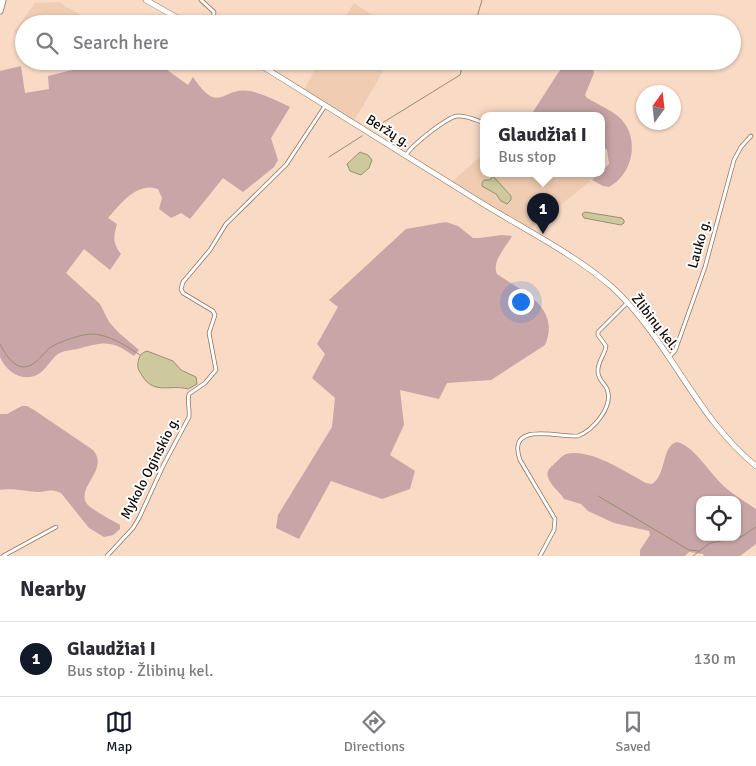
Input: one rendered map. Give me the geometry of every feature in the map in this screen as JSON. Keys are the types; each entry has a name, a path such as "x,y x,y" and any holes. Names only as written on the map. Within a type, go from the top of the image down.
{"main road":[{"path":"0,11 3,0"},
{"path":"146,0 172,15"},
{"name":"Beržų g.","path":"268,70 510,220"},
{"name":"Žlibinų kel.","path":"510,220 595,274 627,303 712,421 738,450 756,466"}],"street":[{"path":"201,0 214,12 214,15"},
{"name":"Mykolo Oginskio g.","path":"107,556 139,518 164,464 189,417 189,394 205,384 216,370 208,333 215,315 213,311 183,293 181,289 182,282 210,250 226,224 286,165 325,106"},
{"path":"405,155 438,127 457,116 480,122"},
{"name":"Lauko g.","path":"668,358 675,350 698,290 734,160 741,147 751,136"},
{"path":"540,556 554,530 555,519 554,514 520,460 519,445 521,440 530,434 578,436 596,424 605,409 608,398 607,390 598,374 598,365 606,346 598,332 627,303"},
{"path":"3,556 56,527"}],"shaded area":[{"path":"59,2 80,15 26,15 35,3"},
{"path":"354,3 372,15 347,15"},
{"path":"15,67 15,70 22,70 25,93 49,89 48,76 72,70 167,70 188,85 193,77 202,89 215,98 233,92 250,91 290,107 271,138 278,160 274,167 243,192 223,178 190,219 181,213 171,218 159,209 162,198 158,189 140,189 125,200 108,218 117,224 115,240 116,247 121,254 110,270 84,249 66,273 100,304 109,322 139,350 134,356 113,344 94,345 60,353 40,373 34,376 22,377 11,372 0,357 0,71"},
{"path":"314,70 384,70 354,121 304,90"},
{"path":"560,70 593,70 594,73 585,95 621,119 627,127 631,136 631,156 624,174 609,187 592,180 595,177 605,177 605,168 609,164 605,148 605,112 533,112"},
{"path":"360,152 368,155 372,160 369,168 361,175 350,171 347,164"},
{"path":"480,157 480,177 595,177 531,229 452,182"},
{"path":"494,177 511,196 511,200 507,204 501,201 496,194 482,186 484,180 490,180"},
{"path":"585,212 622,218 624,223 621,225 584,218 582,214"},
{"path":"446,222 458,226 473,238 502,235 512,236 496,264 497,274 528,294 544,311 548,320 549,332 545,345 491,380 447,383 439,399 400,390 404,425 390,455 415,471 410,489 382,499 331,481 299,539 276,528 278,515 332,427 335,398 312,378 325,354 317,344 338,307 329,300 406,229"},
{"path":"147,351 173,361 181,370 196,377 197,384 188,389 153,386 143,377 138,369 139,358"},
{"path":"22,406 27,406 34,410 93,450 98,464 85,491 85,498 89,506 120,525 120,529 113,535 104,537 89,528 61,493 51,490 37,492 14,489 0,490 0,414 7,414"},
{"path":"677,442 690,449 726,488 737,496 696,496 696,541 741,541 741,499 756,509 756,544 740,556 704,556 703,554 689,552 685,556 640,556 640,550 650,535 649,531 614,523 588,511 581,504 564,499 548,477 549,470 561,457 566,454 576,453 586,454 608,462 646,483 652,484 660,474 668,449"}],"waterway":[{"path":"478,15 482,0"},
{"path":"379,125 460,75 461,70"},
{"path":"329,157 362,136"},
{"path":"0,344 16,365 26,367 34,363 48,349 55,345 87,334 111,338 140,355"},
{"path":"598,496 689,550 699,551"},
{"path":"693,556 710,543 741,537 756,527"}],"place":[{"name":"Glaudžiai I","path":"543,234"}]}
